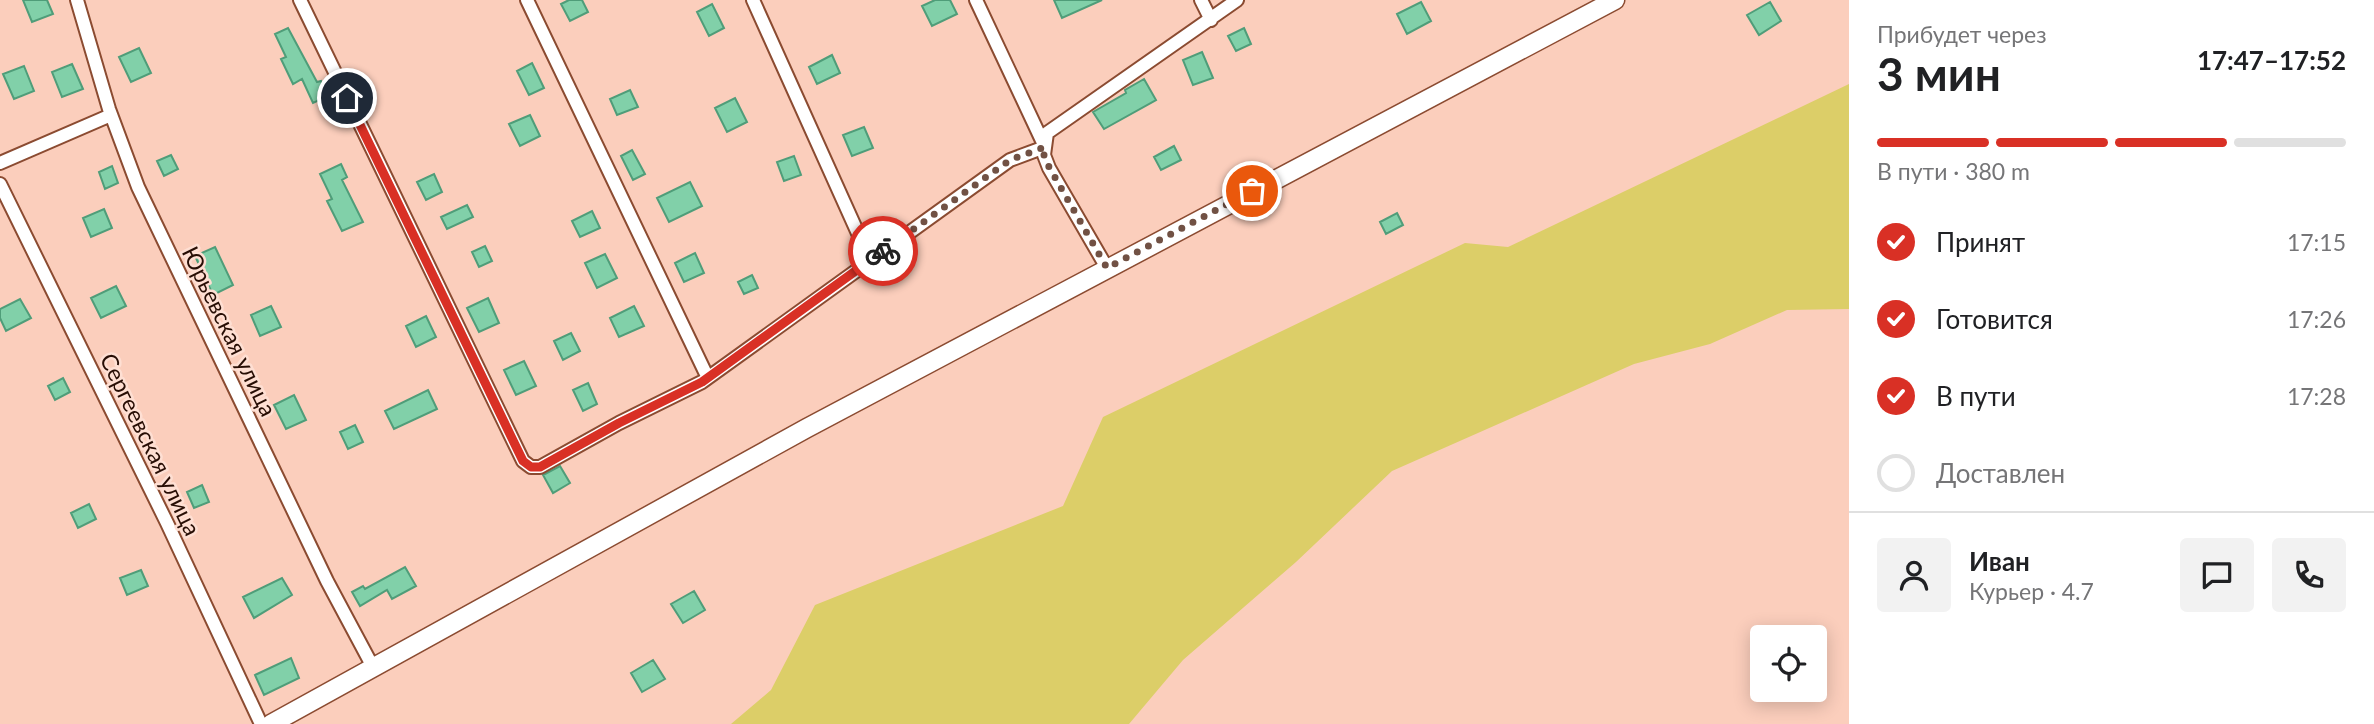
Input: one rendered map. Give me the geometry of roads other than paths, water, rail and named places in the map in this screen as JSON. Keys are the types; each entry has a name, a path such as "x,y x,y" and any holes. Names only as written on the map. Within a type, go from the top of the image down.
{"main road":[{"path":"271,724 807,428 1615,0"}],"street":[{"name":"Юрьевская улица","path":"76,0 111,115 138,187 321,568 373,669"},
{"path":"300,0 523,461 531,467 540,467 619,423 702,382 1010,160 1045,147"},
{"path":"527,0 707,376"},
{"path":"753,0 870,260"},
{"path":"976,0 1045,147"},
{"path":"1201,0 1210,20"},
{"path":"1107,268 1049,167 1044,155 1047,133 1237,0"},
{"path":"0,163 111,115"},
{"name":"Сергеевская улица","path":"0,184 167,523 261,724"}]}
